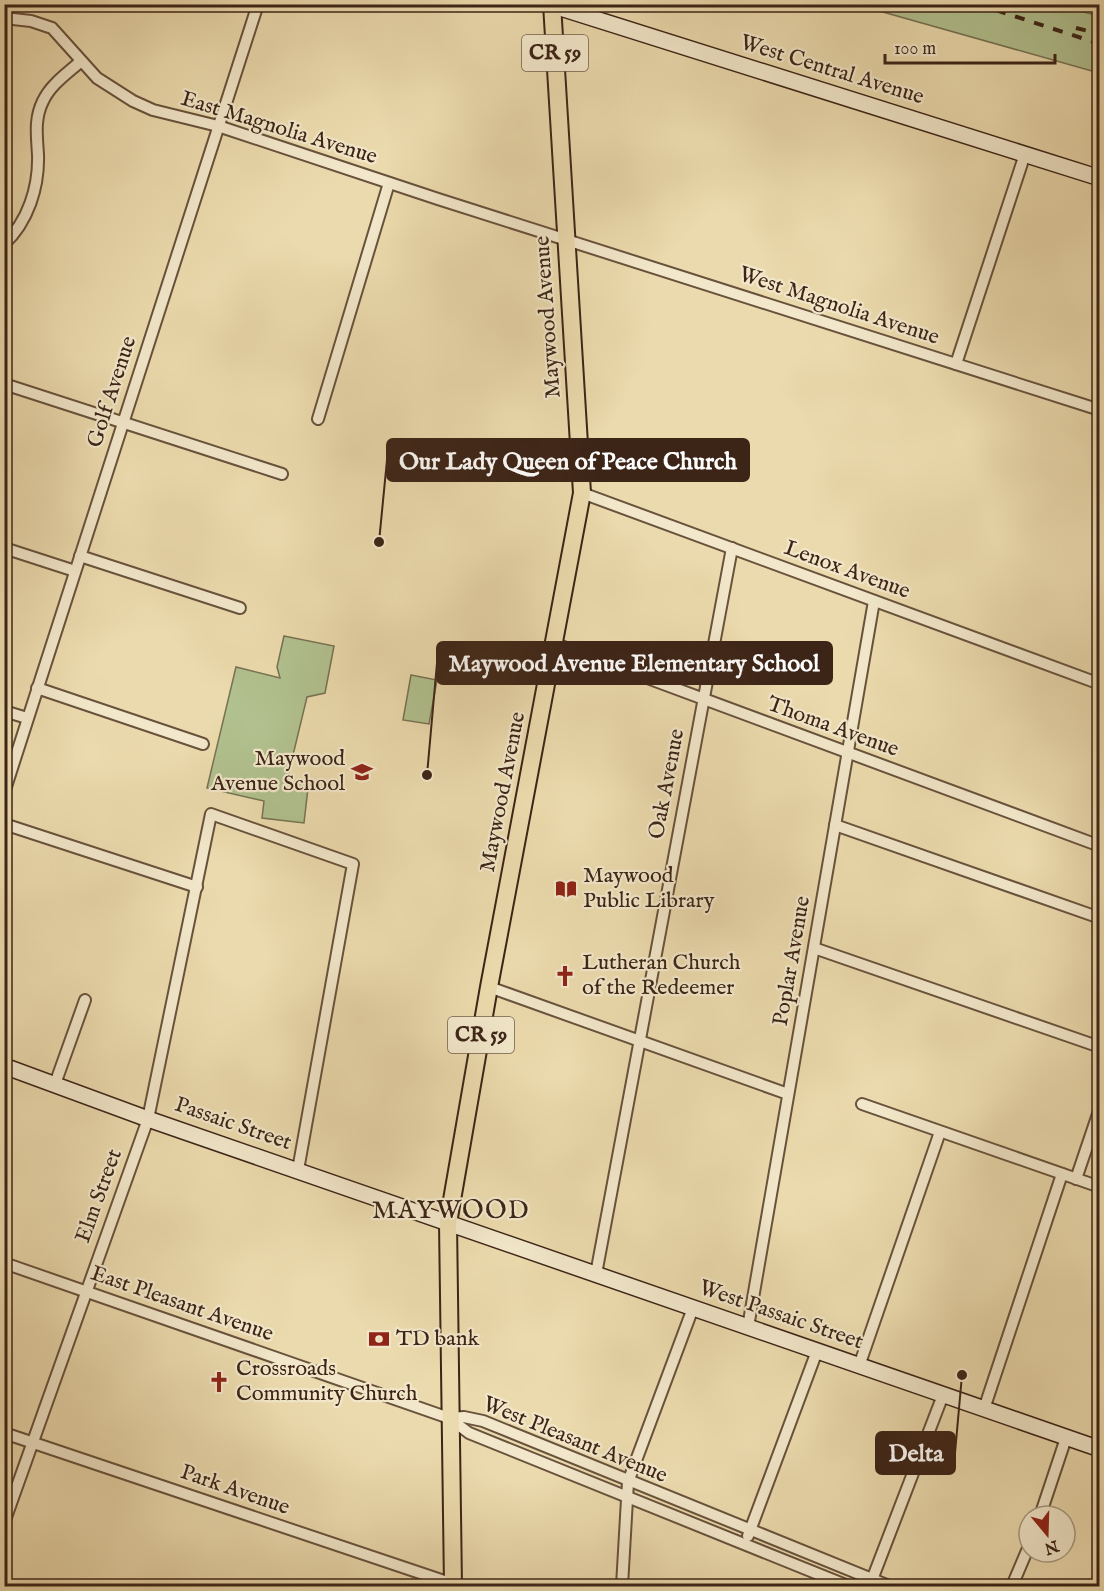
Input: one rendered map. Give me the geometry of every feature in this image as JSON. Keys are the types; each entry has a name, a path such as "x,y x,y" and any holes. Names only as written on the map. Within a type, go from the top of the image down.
{"main road":[{"name":"West Central Avenue","path":"551,5 1100,178"},
{"name":"Maywood Avenue","path":"453,1585 448,1223 489,987 582,493 551,5"},
{"name":"Passaic Street","path":"4,1066 147,1119 448,1223"},
{"name":"West Passaic Street","path":"448,1223 1100,1449"}],"street":[{"name":"Golf Avenue","path":"4,792 258,4"},
{"name":"East Magnolia Avenue","path":"4,18 31,21 52,28 62,36 81,61 98,78 133,101 153,110 218,126 566,240"},
{"path":"6,241 20,225 34,192 38,173 36,127 43,100 51,88 81,61"},
{"path":"956,364 1025,154"},
{"path":"318,419 389,183"},
{"name":"West Magnolia Avenue","path":"566,240 1100,410"},
{"path":"4,384 282,474"},
{"name":"Lenox Avenue","path":"582,493 1100,684"},
{"path":"4,548 75,571"},
{"name":"Oak Avenue","path":"596,1274 732,548"},
{"path":"80,556 240,608"},
{"name":"Poplar Avenue","path":"748,1327 874,601"},
{"name":"Thoma Avenue","path":"553,644 1100,846"},
{"path":"37,688 203,744"},
{"path":"4,711 27,718"},
{"name":"Elm Street","path":"4,1524 147,1119 211,814 353,864 298,1170"},
{"path":"4,824 197,887"},
{"path":"835,825 1100,918"},
{"path":"814,948 1100,1047"},
{"path":"489,987 788,1094"},
{"path":"55,1084 85,1000"},
{"path":"862,1104 1100,1187"},
{"path":"1076,1179 1100,1108"},
{"path":"859,1366 940,1132"},
{"path":"984,1409 1062,1174"},
{"name":"East Pleasant Avenue","path":"4,1263 449,1418"},
{"path":"622,1587 628,1482 693,1308"},
{"path":"744,1545 817,1351"},
{"path":"871,1583 943,1395"},
{"name":"West Pleasant Avenue","path":"449,1418 464,1417 483,1421 750,1530 871,1583 889,1587"},
{"name":"West Pleasant Avenue","path":"449,1418 470,1434 848,1587"},
{"name":"Park Avenue","path":"4,1433 453,1585"},
{"path":"1044,1504 1066,1438"},
{"path":"1012,1587 1022,1564"}],"green space":[{"path":"858,5 1057,5 1099,16 1099,73"},
{"path":"284,636 334,646 325,693 307,697 287,780 301,781 308,788 304,823 262,818 264,801 207,788 236,667 280,678 277,667"},
{"path":"411,675 437,680 429,724 403,720"}],"railway":[{"path":"977,4 1100,44"},
{"path":"1076,28 1100,34"}],"place":[{"name":"Our Lady Queen of Peace Church","path":"379,542"},
{"name":"Maywood Avenue School","path":"362,772"},
{"name":"Maywood Avenue Elementary School","path":"427,775"},
{"name":"Maywood Public Library","path":"566,889"},
{"name":"Lutheran Church of the Redeemer","path":"565,976"},
{"name":"TD bank","path":"379,1339"},
{"name":"Delta","path":"962,1375"},
{"name":"Crossroads Community Church","path":"219,1382"}],"district":[{"name":"MAYWOOD","path":"451,1210"}]}
